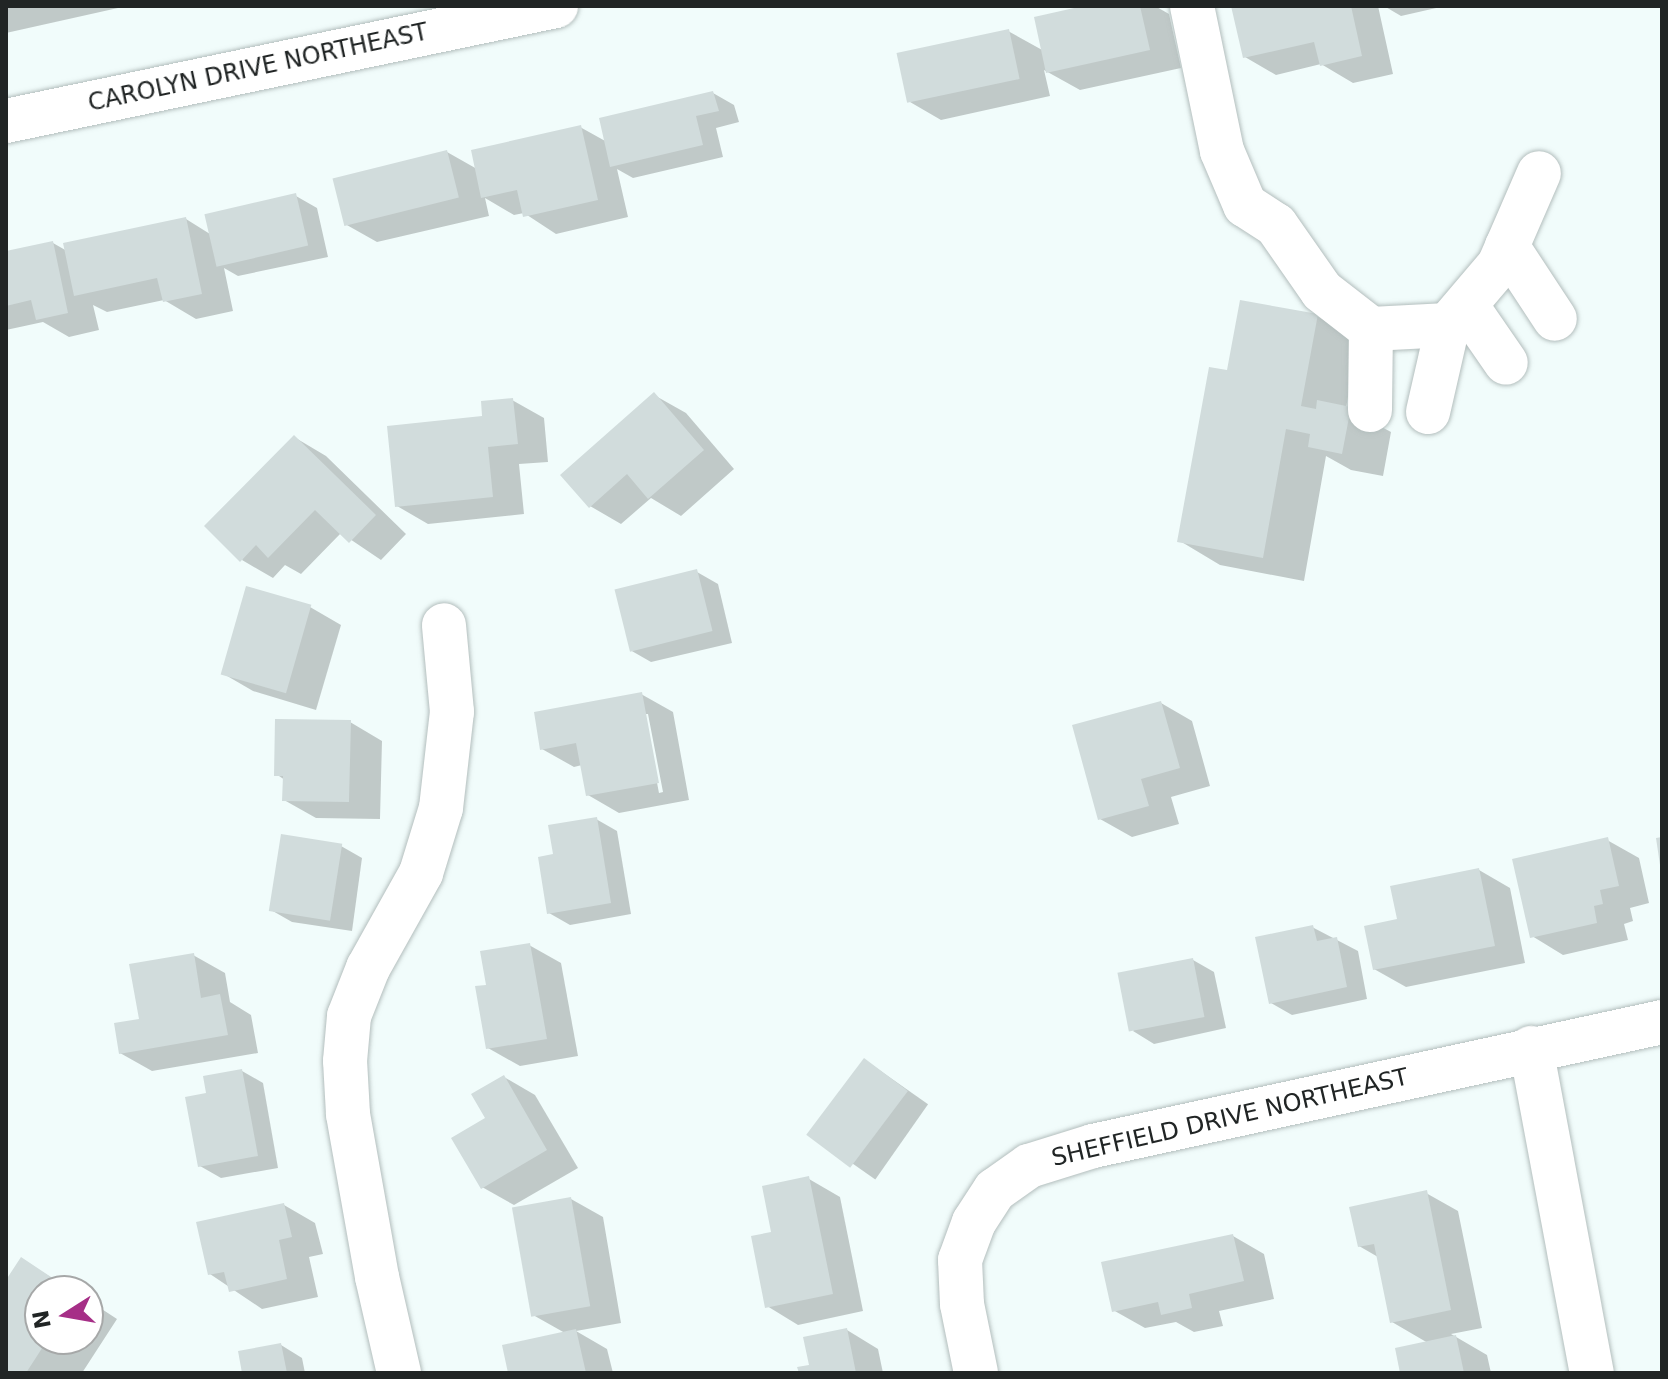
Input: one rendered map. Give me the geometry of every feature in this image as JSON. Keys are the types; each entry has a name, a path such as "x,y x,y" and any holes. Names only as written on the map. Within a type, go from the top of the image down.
{"street":[{"name":"CAROLYN DRIVE NORTHEAST","path":"6,121 556,6"},
{"path":"1192,6 1222,151 1245,205 1276,225 1322,291 1371,329 1457,315"},
{"path":"1428,412 1457,315 1499,265 1539,173"},
{"path":"1507,246 1555,319"},
{"path":"1457,315 1506,363"},
{"path":"1370,410 1371,329"},
{"path":"399,1373 377,1277 348,1114 345,1061 349,1016 368,968 421,873 441,808 452,712 444,625"},
{"name":"SHEFFIELD DRIVE NORTHEAST","path":"976,1373 962,1304 960,1260 974,1222 995,1190 1029,1166 1093,1146 1531,1048 1662,1022"},
{"path":"1531,1048 1592,1373"}],"building":[{"path":"1083,6 1140,6 1150,50 1046,73 1034,17"},
{"path":"1231,6 1351,6 1362,56 1320,66 1314,42 1243,58"},
{"path":"1009,29 1020,79 907,103 897,53"},
{"path":"713,91 719,111 696,116 703,145 610,167 599,118"},
{"path":"581,125 598,200 523,217 517,190 481,198 471,150"},
{"path":"447,150 459,198 344,226 333,179"},
{"path":"296,193 308,246 217,267 204,214"},
{"path":"186,217 202,294 163,302 157,278 74,296 63,243"},
{"path":"53,241 68,313 36,320 31,300 6,306 6,251"},
{"path":"1240,300 1318,314 1301,406 1316,409 1317,400 1351,407 1342,454 1308,447 1310,434 1286,429 1263,558 1177,542 1209,367 1227,370"},
{"path":"654,392 704,450 648,499 627,474 589,508 560,475"},
{"path":"513,398 518,444 488,447 493,497 395,507 387,426 482,416 481,401"},
{"path":"294,435 376,515 349,543 315,510 268,558 256,545 240,562 204,526"},
{"path":"697,569 712,631 630,652 615,590"},
{"path":"246,586 311,605 286,693 221,674"},
{"path":"642,692 659,783 586,796 576,743 540,750 534,712"},
{"path":"1161,701 1180,768 1141,779 1149,806 1098,820 1072,725"},
{"path":"275,719 351,720 349,802 282,801 283,776 274,776"},
{"path":"597,817 611,903 547,914 538,857 553,854 548,825"},
{"path":"281,834 342,844 330,921 269,911"},
{"path":"1608,837 1619,886 1600,890 1603,904 1594,906 1597,923 1530,938 1512,859"},
{"path":"1662,837 1662,865 1660,865 1656,838"},
{"path":"1479,868 1495,946 1373,970 1364,926 1397,919 1390,886"},
{"path":"1313,925 1317,941 1337,937 1347,987 1269,1004 1255,937"},
{"path":"530,943 547,1039 486,1049 475,986 486,985 480,951"},
{"path":"194,953 201,998 220,994 228,1035 119,1054 114,1023 139,1019 129,964"},
{"path":"1193,958 1204,1017 1129,1032 1117,973"},
{"path":"864,1058 908,1091 850,1168 806,1135"},
{"path":"242,1069 258,1156 198,1167 185,1097 206,1093 203,1076"},
{"path":"504,1075 547,1150 481,1189 451,1138 485,1118 471,1094"},
{"path":"809,1176 833,1294 765,1308 751,1236 771,1232 762,1186"},
{"path":"1427,1190 1451,1310 1390,1323 1374,1244 1358,1247 1349,1207"},
{"path":"571,1197 590,1306 531,1317 512,1207"},
{"path":"284,1203 292,1237 279,1240 287,1279 229,1292 224,1272 208,1275 196,1222"},
{"path":"1233,1234 1244,1281 1189,1294 1192,1308 1161,1315 1158,1302 1112,1312 1101,1262"},
{"path":"21,1257 48,1275 24,1275 24,1355 38,1355 26,1373 6,1373 6,1280"},
{"path":"847,1328 856,1373 799,1373 797,1367 809,1365 803,1337"},
{"path":"576,1329 586,1373 508,1373 502,1345"},
{"path":"1456,1335 1464,1373 1400,1373 1395,1348"},
{"path":"281,1343 287,1373 242,1373 238,1351"}]}
